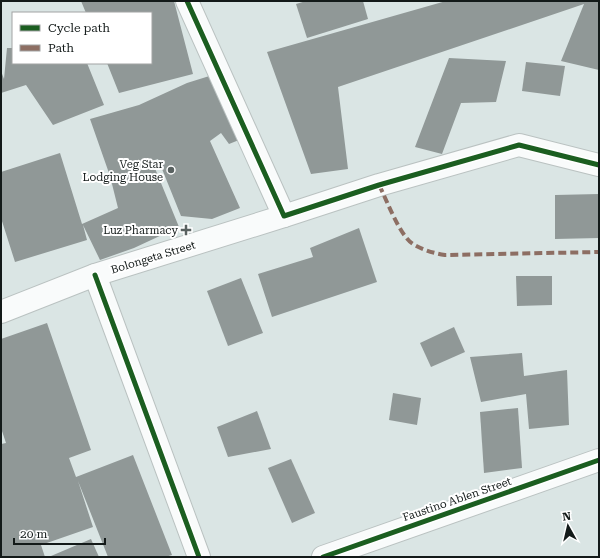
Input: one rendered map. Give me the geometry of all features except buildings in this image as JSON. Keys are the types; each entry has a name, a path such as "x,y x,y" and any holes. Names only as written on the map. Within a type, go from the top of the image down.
{"street":[{"path":"187,1 284,216"},
{"name":"Bolongeta Street","path":"1,312 95,275 380,185 518,145 599,165"},
{"path":"95,275 199,557"},
{"name":"Faustino Ablen Street","path":"322,557 599,460"}],"marked path":[{"path":"379,185 403,233 413,244 424,250 445,255 599,252"}],"cycle path":[{"path":"187,1 284,216 379,185 519,145 599,165"},
{"path":"95,275 199,557"},
{"path":"323,557 599,460"}],"place":[{"name":"Veg Star Lodging House","path":"171,170"},
{"name":"Luz Pharmacy","path":"186,230"}]}
